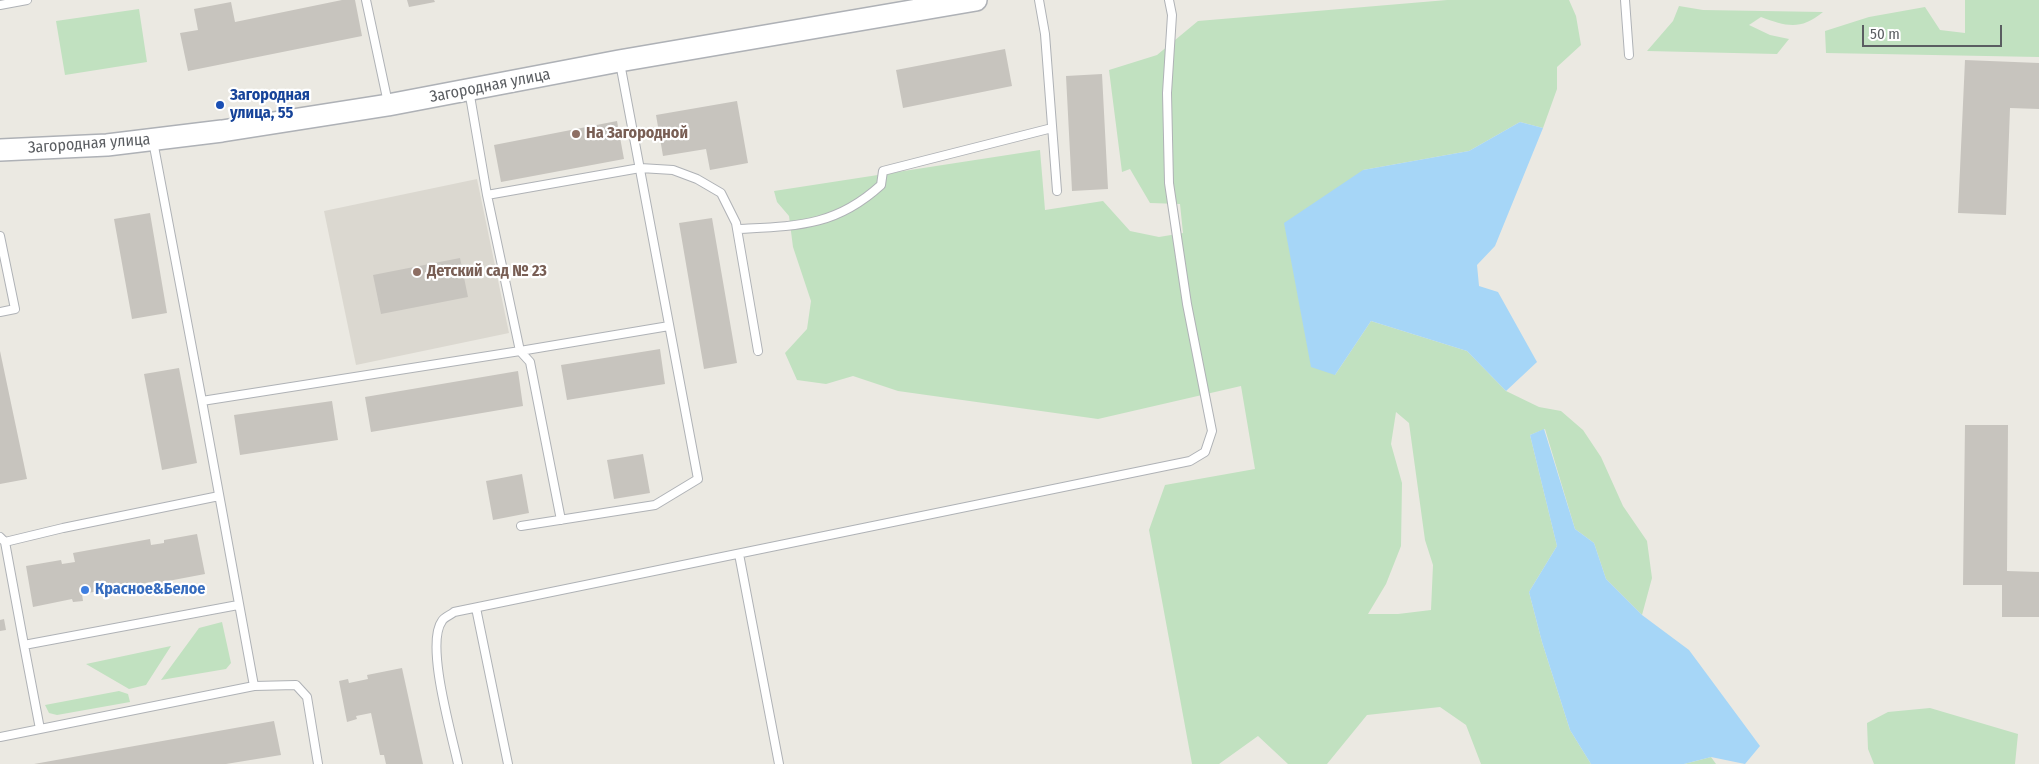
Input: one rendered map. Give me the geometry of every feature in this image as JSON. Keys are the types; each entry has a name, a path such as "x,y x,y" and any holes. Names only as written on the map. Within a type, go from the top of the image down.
{"main road":[{"name":"Загородная улица","path":"0,150 80,147 153,141 388,105 619,61 976,0"}],"lane":[{"path":"0,5 28,0"},
{"path":"366,0 388,105"},
{"path":"1040,0 1045,34 1057,191"},
{"path":"458,764 435,653 436,634 442,620 454,612 1190,461 1205,452 1212,431 1187,304 1169,183 1166,93 1172,15 1169,0"},
{"path":"1625,0 1629,54"},
{"path":"521,526 655,505 698,479 619,61"},
{"path":"469,90 487,194 520,351 530,362 561,520"},
{"path":"737,228 808,223 841,214 864,200 882,185 883,171 1052,128"},
{"path":"153,141 254,686"},
{"path":"487,194 640,168 673,170 698,179 721,193 737,228 758,351"},
{"path":"0,236 15,309 0,312"},
{"path":"202,401 669,326"},
{"path":"40,729 3,540 219,496"},
{"path":"739,554 779,764"},
{"path":"24,645 238,605"},
{"path":"476,608 508,764"},
{"path":"0,737 254,686 296,685 307,697 318,764"}],"shaded area":[{"name":"Детский сад № 23","path":"477,179 509,333 356,365 324,211"}],"green space":[{"path":"1447,0 1569,0 1576,16 1581,45 1557,67 1557,89 1543,128 1520,122 1469,151 1363,170 1335,375 1371,321 1467,351 1506,391 1539,407 1561,411 1583,430 1601,457 1623,506 1647,541 1652,578 1642,615 1606,579 1594,543 1575,529 1545,429 1530,435 1557,546 1529,592 1542,642 1570,730 1591,764 1481,764 1466,725 1440,707 1367,715 1327,764 1288,764 1258,736 1219,764 1192,764 1149,530 1165,485 1255,469 1241,386 1098,419 898,391 853,376 826,384 797,380 785,353 807,329 811,301 793,247 789,216 777,202 774,191 1040,150 1045,210 1103,201 1130,231 1159,237 1183,233 1180,204 1150,203 1130,169 1122,172 1109,70 1157,55 1198,21","holes":["1396,412 1409,423 1425,540 1433,565 1431,610 1398,614 1368,614 1386,584 1401,546 1402,483 1391,444"]},
{"path":"1965,0 2039,0 2039,57 1826,53 1825,31 1869,17 1925,7 1940,30 1965,33"},
{"path":"1679,6 1703,10 1823,12 1815,18 1800,24 1778,23 1761,17 1749,25 1770,35 1789,39 1777,54 1647,51 1673,21"},
{"path":"139,9 147,62 65,75 56,21"},
{"path":"222,622 231,663 226,669 161,680 199,628"},
{"path":"171,646 146,685 129,689 86,664"},
{"path":"119,691 128,694 130,702 57,715 49,713 45,705"},
{"path":"1930,708 2018,734 2015,764 1874,764 1868,749 1867,723 1888,712"},
{"path":"1711,757 1716,764 1684,764"}],"water":[{"path":"1520,122 1543,128 1495,246 1477,265 1479,286 1498,292 1537,362 1506,391 1467,351 1371,321 1335,375 1311,367 1284,223 1363,170 1469,151"},
{"path":"1544,429 1575,529 1594,543 1606,579 1642,615 1689,650 1760,746 1745,764 1711,757 1684,764 1591,764 1570,730 1542,642 1529,592 1557,546 1530,435"}],"building":[{"path":"342,0 355,0 362,36 188,71 180,33 198,30 194,9 231,2 235,22"},
{"path":"407,0 434,0 435,2 409,7"},
{"path":"1005,49 1012,86 903,108 896,70"},
{"path":"1965,60 2039,63 2039,109 2010,108 2006,215 1958,213"},
{"path":"1102,74 1108,189 1072,191 1066,76"},
{"path":"737,101 748,163 710,170 706,149 663,156 656,115"},
{"path":"617,121 624,159 501,182 494,145"},
{"path":"150,213 167,313 132,319 114,219"},
{"path":"712,218 737,363 704,369 679,223"},
{"path":"460,258 468,297 381,314 373,275"},
{"path":"660,349 665,384 567,400 561,365"},
{"path":"0,351 27,479 0,484"},
{"path":"179,368 197,463 162,470 144,374"},
{"path":"518,371 523,406 371,432 365,397"},
{"path":"332,401 338,440 240,455 234,415"},
{"path":"1965,425 2008,425 2007,571 2039,572 2039,617 2002,617 2002,585 1963,585"},
{"path":"643,454 650,493 614,499 607,460"},
{"path":"522,474 529,513 493,520 486,481"},
{"path":"197,534 205,574 168,581 168,585 158,587 157,581 82,594 83,601 73,602 72,599 33,607 26,566 61,560 62,564 75,562 73,553 150,539 151,545 164,543 164,540"},
{"path":"4,619 6,630 0,631 0,620"},
{"path":"402,668 423,764 386,764 384,755 380,755 371,713 356,716 357,719 347,722 339,681 348,679 349,683 368,679 367,675"},
{"path":"274,721 281,755 226,764 34,764"}],"place":[{"name":"Загородная улица, 55","path":"220,105"},
{"name":"На Загородной","path":"576,134"},
{"name":"Детский сад № 23","path":"417,272"},
{"name":"Красное&Белое","path":"85,590"}]}
